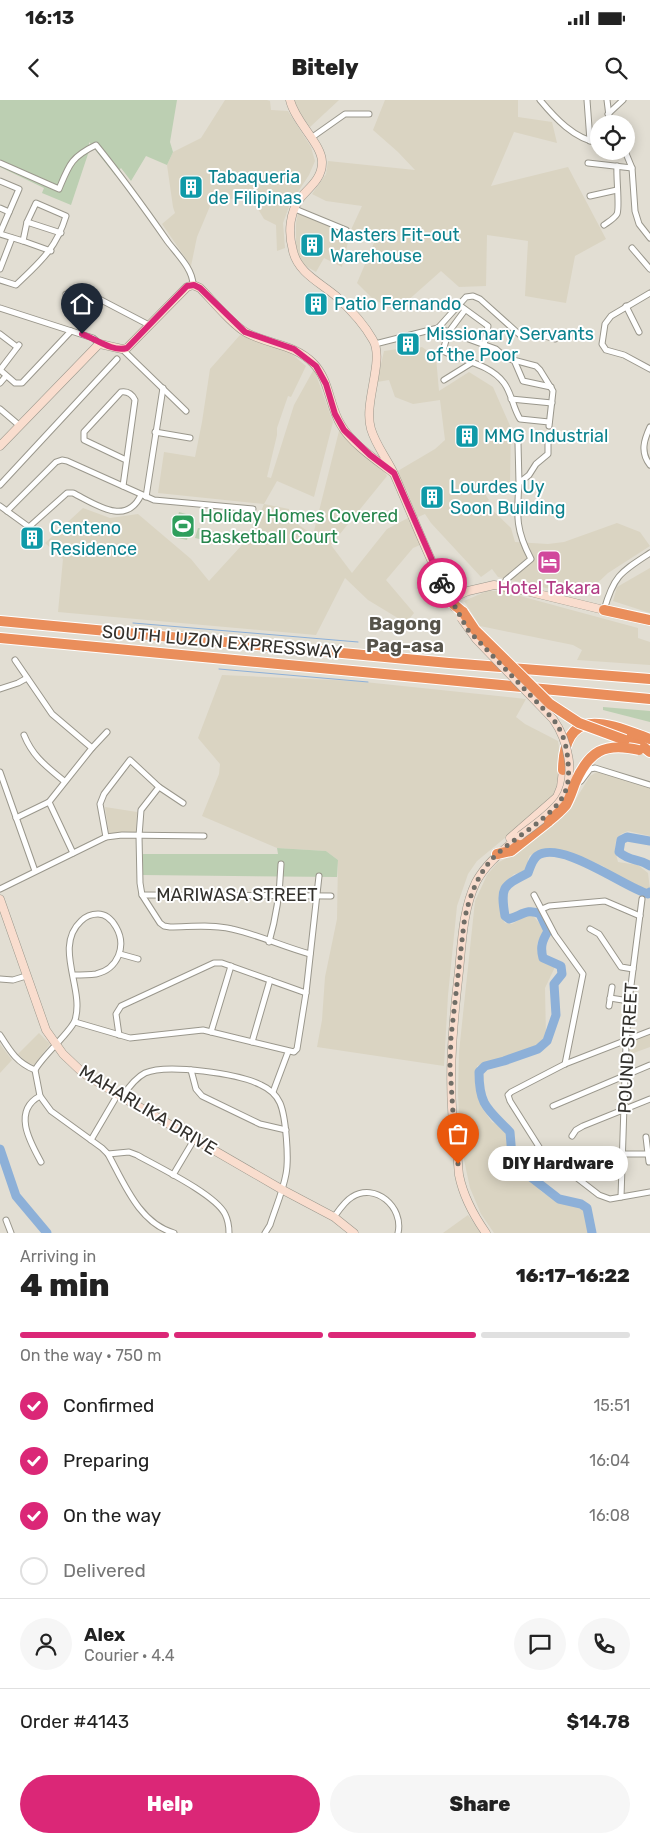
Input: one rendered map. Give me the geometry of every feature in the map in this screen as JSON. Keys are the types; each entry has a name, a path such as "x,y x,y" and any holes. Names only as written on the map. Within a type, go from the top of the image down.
{"highway":[{"path":"450,600 481,635 558,710 579,723 641,745 650,753"},
{"path":"609,612 650,620"},
{"path":"609,612 650,628"},
{"name":"SOUTH LUZON EXPRESSWAY","path":"0,621 449,663 650,678"},
{"name":"SOUTH LUZON EXPRESSWAY","path":"0,638 650,700"},
{"path":"564,770 565,752 570,738 575,731 586,725 598,722 609,724 650,739"},
{"path":"495,857 511,851 549,821 567,803 577,779 595,754 612,746 650,753"}],"main road":[{"path":"290,100 298,120 321,153 322,164 316,181 300,199 291,223 290,240 297,262 312,278 345,305 376,344 369,419 376,443 394,473 450,600 484,586 503,586 609,612"},
{"path":"0,446 100,344 122,349 130,346 187,286 194,285 200,288 245,332 294,349 312,362 322,375 335,414 344,430 370,455 394,473"},
{"path":"462,615 476,639 553,719 561,731 565,743 569,768 565,792 555,806 495,857"},
{"path":"486,1233 474,1214 460,1177 454,1130 450,1065 451,1037 466,913 475,884 504,843 557,796 561,787 564,770"},
{"name":"MAHARLIKA DRIVE","path":"0,899 46,1030 55,1044 73,1064 83,1073 120,1096 334,1217 354,1233"}],"street":[{"path":"540,100 560,122 582,138 590,141 587,100"},
{"path":"607,100 608,114"},
{"path":"608,114 623,100"},
{"path":"311,138 345,114 370,114"},
{"path":"0,163 59,189 69,165 81,152 96,145 126,182 184,263 194,285"},
{"path":"629,160 632,168 635,211 639,224 650,238"},
{"path":"588,163 632,168"},
{"path":"604,225 615,217 619,208 616,190 617,166"},
{"path":"0,181 19,189 0,234 51,251"},
{"path":"590,196 616,190"},
{"path":"0,280 16,285 51,251 61,233 66,216 36,204 27,222 23,242"},
{"path":"0,208 9,212"},
{"path":"295,209 346,230"},
{"path":"27,222 61,233"},
{"path":"0,269 12,238"},
{"path":"632,248 650,269"},
{"path":"66,294 77,290 84,292 149,325"},
{"path":"649,369 624,355 606,350 602,346 602,334 605,324 611,316 650,293"},
{"path":"376,344 438,328 466,297 473,296 480,299 520,335 535,334 555,339"},
{"path":"626,306 639,332"},
{"path":"0,308 92,338 100,344"},
{"path":"438,328 448,333 484,345 496,349 504,356 538,368 551,387 553,394 549,424 520,419 507,388 499,378 473,362 443,351 448,333 463,309 488,326 484,345"},
{"path":"0,334 18,346 0,370 15,383 20,384 71,331"},
{"path":"122,349 186,410"},
{"path":"0,485 118,359"},
{"path":"514,360 523,381 551,387"},
{"path":"444,380 473,362"},
{"path":"0,383 6,376"},
{"path":"0,506 30,527 67,493 73,493 116,512 132,508 143,496 163,388"},
{"path":"123,486 135,400 124,391 84,432 83,438 126,460"},
{"path":"511,398 552,403"},
{"path":"0,409 20,426"},
{"path":"650,426 643,446 650,465"},
{"path":"155,432 190,438"},
{"path":"519,483 530,475 536,464 548,454 548,442"},
{"path":"503,586 506,580 531,559 520,536 518,526 518,443"},
{"path":"6,511 58,460 67,461 154,500 253,509"},
{"path":"609,612 607,597 618,575 650,552"},
{"path":"15,660 52,714 92,748"},
{"path":"0,689 27,678"},
{"path":"16,818 49,802 64,781 108,732"},
{"path":"24,735 35,756 64,781"},
{"path":"106,838 100,804 104,794 130,760 159,787 183,803"},
{"path":"495,857 504,856 519,849 563,814 574,800 585,774 590,769 600,768 650,786"},
{"path":"564,770 585,774"},
{"path":"0,772 35,872"},
{"path":"159,787 141,810 139,836 140,883 142,895 164,926 223,927 234,929 310,954"},
{"path":"49,802 72,853"},
{"path":"0,889 106,838 122,835 204,836"},
{"path":"270,942 280,895 281,864"},
{"path":"75,1022 134,1038 194,1030 211,1032 294,1052 297,1048 306,994 319,876"},
{"name":"MARIWASA STREET","path":"142,895 331,896"},
{"path":"534,895 555,935 583,974 565,1064"},
{"name":"POUND STREET","path":"621,1197 624,1075 629,1001 642,898"},
{"path":"542,909 549,906 605,901 640,916"},
{"path":"73,976 96,974 107,970 120,954 122,946 119,932 107,917 99,914 90,915 77,925 72,935 70,945 73,976 77,997 75,1022 41,1059 35,1070 40,1096 56,1116 108,1154 137,1205 164,1232 174,1233"},
{"path":"590,929 599,934 621,967 633,969"},
{"path":"120,954 138,959"},
{"path":"119,1035 116,1014 121,1006 209,964 222,963 306,994"},
{"path":"211,1032 231,966"},
{"path":"0,979 13,980 26,976"},
{"path":"252,1042 270,980"},
{"path":"609,1006 612,987"},
{"path":"610,998 629,1001"},
{"path":"650,1031 565,1064 508,1095 541,1150 599,1195 610,1199 650,1192"},
{"path":"0,1035 13,1056 23,1065 35,1070"},
{"path":"273,1092 288,1052"},
{"path":"553,1106 650,1065"},
{"path":"91,1140 120,1096 132,1082 147,1072 159,1069 191,1070 246,1079 261,1084 273,1092 283,1111 286,1130 287,1169 270,1225 265,1233"},
{"path":"191,1070 196,1088 202,1096 260,1124 286,1130"},
{"path":"40,1096 33,1100 28,1107 25,1115 25,1125 29,1140 41,1162"},
{"path":"572,1136 576,1130 583,1126 650,1099"},
{"path":"646,1137 649,1162"},
{"path":"174,1175 195,1138"},
{"path":"108,1154 129,1152 174,1175 217,1204 224,1213 229,1233"},
{"path":"598,1154 648,1154"},
{"path":"334,1217 353,1196 365,1193 374,1194 383,1198 397,1213 400,1225 398,1233"},
{"path":"6,1220 11,1233"}],"shaded area":[{"path":"225,100 267,100 270,101 271,110 288,111 311,147 315,161 309,175 290,204 283,223 285,248 277,251 276,225 264,219 252,199 213,199 197,237 191,266 162,224 175,213 167,165 173,152 201,138"},
{"path":"294,100 339,100 310,127 298,111"},
{"path":"385,100 518,100 518,117 552,122 557,143 514,132 491,186 568,167 606,239 575,256 566,303 525,296 528,241 487,235 486,286 459,287 441,271 396,311 373,299 357,283 377,236 350,234 342,267 324,258 316,272 304,265 299,257 296,246 298,213 349,234 362,206 326,201 312,194 326,174 328,161 415,170 373,130"},
{"path":"240,335 287,350 306,366 291,397 288,396 277,428 267,477 271,478 294,405 314,369 333,422 314,497 277,481 264,504 158,493 164,452 195,457 210,369"},
{"path":"422,347 436,357 439,391 469,372 493,387 511,428 510,482 483,491 489,500 485,503 511,528 515,542 548,544 564,542 617,523 640,532 650,546 608,573 588,592 568,593 498,577 492,569 481,577 425,514 416,518 408,492 396,472 435,449 445,440 440,400 413,404 395,397 389,380 377,382 384,351 405,348 409,350"},
{"path":"342,430 382,468 387,476 331,545 352,573 387,529 408,518 420,545 413,548 386,580 414,613 406,623 368,600 345,578 316,635 58,612 63,559 45,543 83,508 110,518 138,514 191,559 209,581 252,534 264,504 289,509 288,520 296,523 313,535 339,431"},
{"path":"650,568 650,613 613,601 617,587"},
{"path":"487,591 502,591 638,628 638,638 650,642 650,665 577,660 582,650 573,645 480,626 464,601"},
{"path":"222,675 355,681 526,699 516,717 525,724 558,741 561,759 560,782 553,798 477,861 468,874 457,906 448,995 444,1066 317,1047 322,1020 325,977 337,919 338,860 326,851 277,848 202,816 219,774 220,764 198,738"},
{"path":"602,769 617,778 650,787 650,836 628,831 621,834 616,840 615,850 618,862 638,865 648,873 650,889 647,891 614,874 603,866 584,858 552,849 530,855 528,859 529,866 525,872 514,874 503,885 500,905 501,916 505,923 512,924 531,913 544,929 537,944 541,960 555,967 545,988 546,1038 540,1045 477,1066 478,1094 482,1108 492,1122 501,1126 509,1139 513,1162 542,1192 555,1199 578,1206 586,1212 590,1233 494,1233 481,1214 470,1188 460,1141 459,1052 475,901 487,875 497,863 518,852 562,818 590,776"},
{"path":"105,807 137,812 136,833 109,833"},
{"path":"39,1033 50,1044 34,1065 18,1054"},
{"path":"650,1033 650,1047 628,1055 629,1042"},
{"path":"0,1044 12,1060 0,1073"},
{"path":"534,1149 551,1163 539,1180 519,1162"},
{"path":"468,1215 481,1233 443,1233"}],"green space":[{"path":"0,100 177,100 170,142 173,152 167,165 146,156 131,181 121,168 115,175 89,142 89,151 71,205 42,193 44,188 0,167"},
{"name":"Holiday Homes Covered Basketball Court","path":"179,512 193,516 187,540 173,537"},
{"path":"198,528 215,532 213,542 195,538"},
{"path":"603,707 650,711 650,722 603,710"},
{"path":"277,848 326,851 338,860 337,877 142,875 143,854 278,854"}],"waterway":[{"path":"133,623 358,642"},
{"path":"219,669 368,682"},
{"path":"650,841 627,837 621,840 619,852 650,866"},
{"path":"592,1233 587,1208 581,1204 559,1199 532,1178 512,1156 510,1132 491,1112 483,1100 479,1083 479,1072 485,1066 538,1049 547,1041 556,1015 554,984 562,974 561,966 543,958 542,944 548,931 540,914 528,912 509,919 505,916 503,893 508,884 528,873 532,862 537,856 547,852 576,859 637,890 648,894 650,892"},
{"path":"0,1149 16,1196 47,1233"}],"way so far":[{"path":"442,583 468,630 553,719 561,731 565,743 569,768 567,786 560,801 492,859 475,884 468,904 464,923 450,1065 450,1089 458,1164"}],"place":[{"name":"Tabaqueria de Filipinas","path":"191,187"},
{"name":"Masters Fit-out Warehouse","path":"312,245"},
{"name":"Patio Fernando","path":"316,304"},
{"name":"Missionary Servants of the Poor","path":"408,344"},
{"name":"MMG Industrial","path":"467,436"},
{"name":"Lourdes Uy Soon Building","path":"432,497"},
{"name":"Holiday Homes Covered Basketball Court","path":"183,526"},
{"name":"Centeno Residence","path":"32,538"},
{"name":"Hotel Takara","path":"549,562"},
{"name":"DIY Hardware","path":"458,1164"}],"district":[{"name":"Bagong Pag-asa","path":"405,634"}],"route":[{"path":"82,334 96,340 100,344 122,349 127,348 187,286 194,285 200,288 245,332 294,349 300,353 312,362 319,371 326,384 335,414 344,430 370,455 394,473 442,583"}]}
